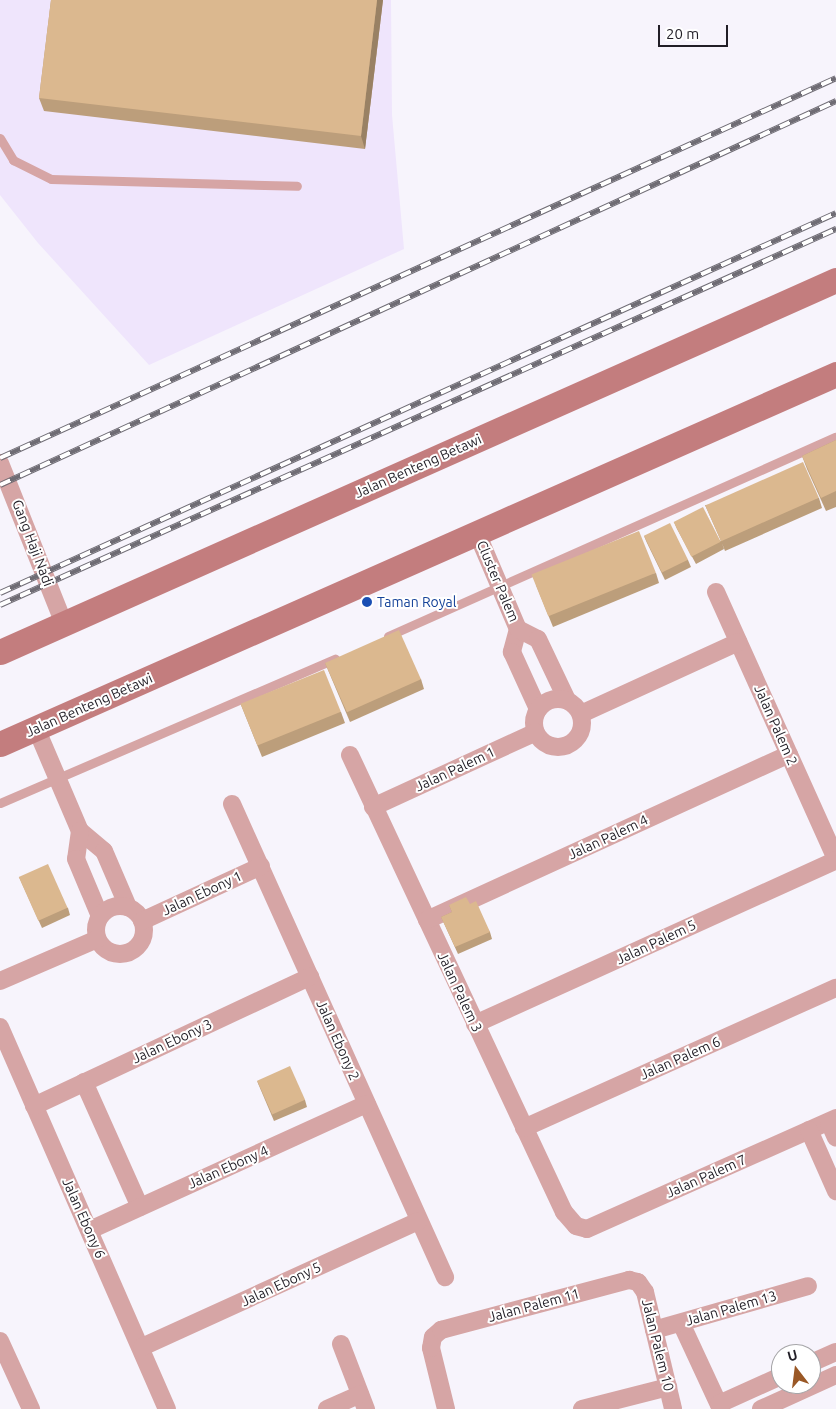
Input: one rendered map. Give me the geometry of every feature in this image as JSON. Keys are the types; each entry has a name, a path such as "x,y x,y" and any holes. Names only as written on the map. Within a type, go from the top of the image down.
{"main road":[{"name":"Jalan Benteng Betawi","path":"0,652 836,280"},
{"name":"Jalan Benteng Betawi","path":"0,744 836,374"}],"street":[{"name":"Gang Haji Nadi","path":"0,463 64,624"},
{"name":"Cluster Palem","path":"477,533 518,629 512,652 538,709"},
{"name":"Jalan Palem 2","path":"716,592 836,859"},
{"name":"Cluster Palem","path":"518,629 538,639 567,700"},
{"path":"581,714 738,642"},
{"path":"567,700 581,714 582,726 577,738 567,745 555,746 543,742 536,732 534,720 538,709 546,701 567,700"},
{"path":"36,728 80,831 104,851 128,907 142,921 144,933 139,944 129,952 116,954 105,949 97,939 96,927 100,916 108,909 128,907"},
{"name":"Jalan Palem 1","path":"374,807 536,732"},
{"name":"Jalan Palem 4","path":"427,920 789,754"},
{"name":"Jalan Palem 3","path":"350,755 564,1212 576,1226"},
{"name":"Jalan Ebony 2","path":"232,804 445,1276"},
{"path":"80,831 76,859 100,916"},
{"name":"Jalan Palem 5","path":"475,1024 836,859"},
{"name":"Jalan Ebony 1","path":"142,921 261,866"},
{"path":"0,981 97,939"},
{"name":"Jalan Ebony 3","path":"34,1106 310,977"},
{"name":"Jalan Palem 6","path":"524,1128 836,988"},
{"name":"Jalan Ebony 6","path":"0,1027 142,1347 167,1409"},
{"path":"84,1082 140,1207"},
{"name":"Jalan Ebony 4","path":"90,1230 366,1104"},
{"path":"832,1120 836,1138"},
{"name":"Jalan Palem 7","path":"576,1226 587,1229 832,1120"},
{"path":"809,1130 836,1191"},
{"name":"Jalan Ebony 5","path":"142,1347 419,1220"},
{"name":"Jalan Palem 11","path":"446,1409 431,1348 433,1337 448,1328 629,1280 638,1282"},
{"name":"Jalan Palem 10","path":"638,1282 645,1292 673,1409"},
{"name":"Jalan Palem 13","path":"654,1330 808,1286"},
{"name":"Jalan Palem 10","path":"681,1323 720,1406"},
{"path":"0,1341 25,1407"},
{"path":"327,1409 363,1402 341,1344"},
{"path":"821,1359 836,1352"},
{"path":"761,1409 836,1375"},
{"path":"720,1406 771,1381"},
{"path":"582,1409 668,1388"}],"lane":[{"path":"0,138 13,160 51,178 297,186"},
{"path":"374,642 501,588 836,438"},
{"path":"0,803 347,654"}],"shaded area":[{"path":"0,0 391,0 392,115 404,249 149,365 38,243 0,195"}],"building":[{"path":"51,0 377,0 361,136 39,98"},
{"path":"836,440 836,491 821,498 802,456"},
{"path":"803,462 819,498 721,541 705,506"},
{"path":"703,507 721,542 691,557 674,522"},
{"path":"670,523 688,560 662,573 644,536"},
{"path":"639,531 656,573 548,616 531,574"},
{"path":"399,630 421,679 347,712 325,663"},
{"path":"324,670 341,712 257,745 241,704"},
{"path":"48,864 68,908 38,921 19,877"},
{"path":"466,897 470,904 476,901 490,932 455,947 441,917 452,912 449,905"},
{"path":"290,1066 305,1100 272,1114 257,1081"}],"railway":[{"path":"0,458 836,78"},
{"path":"0,485 836,101"},
{"path":"0,593 836,213"},
{"path":"0,605 836,229"}],"place":[{"name":"Taman Royal","path":"367,602"}]}
